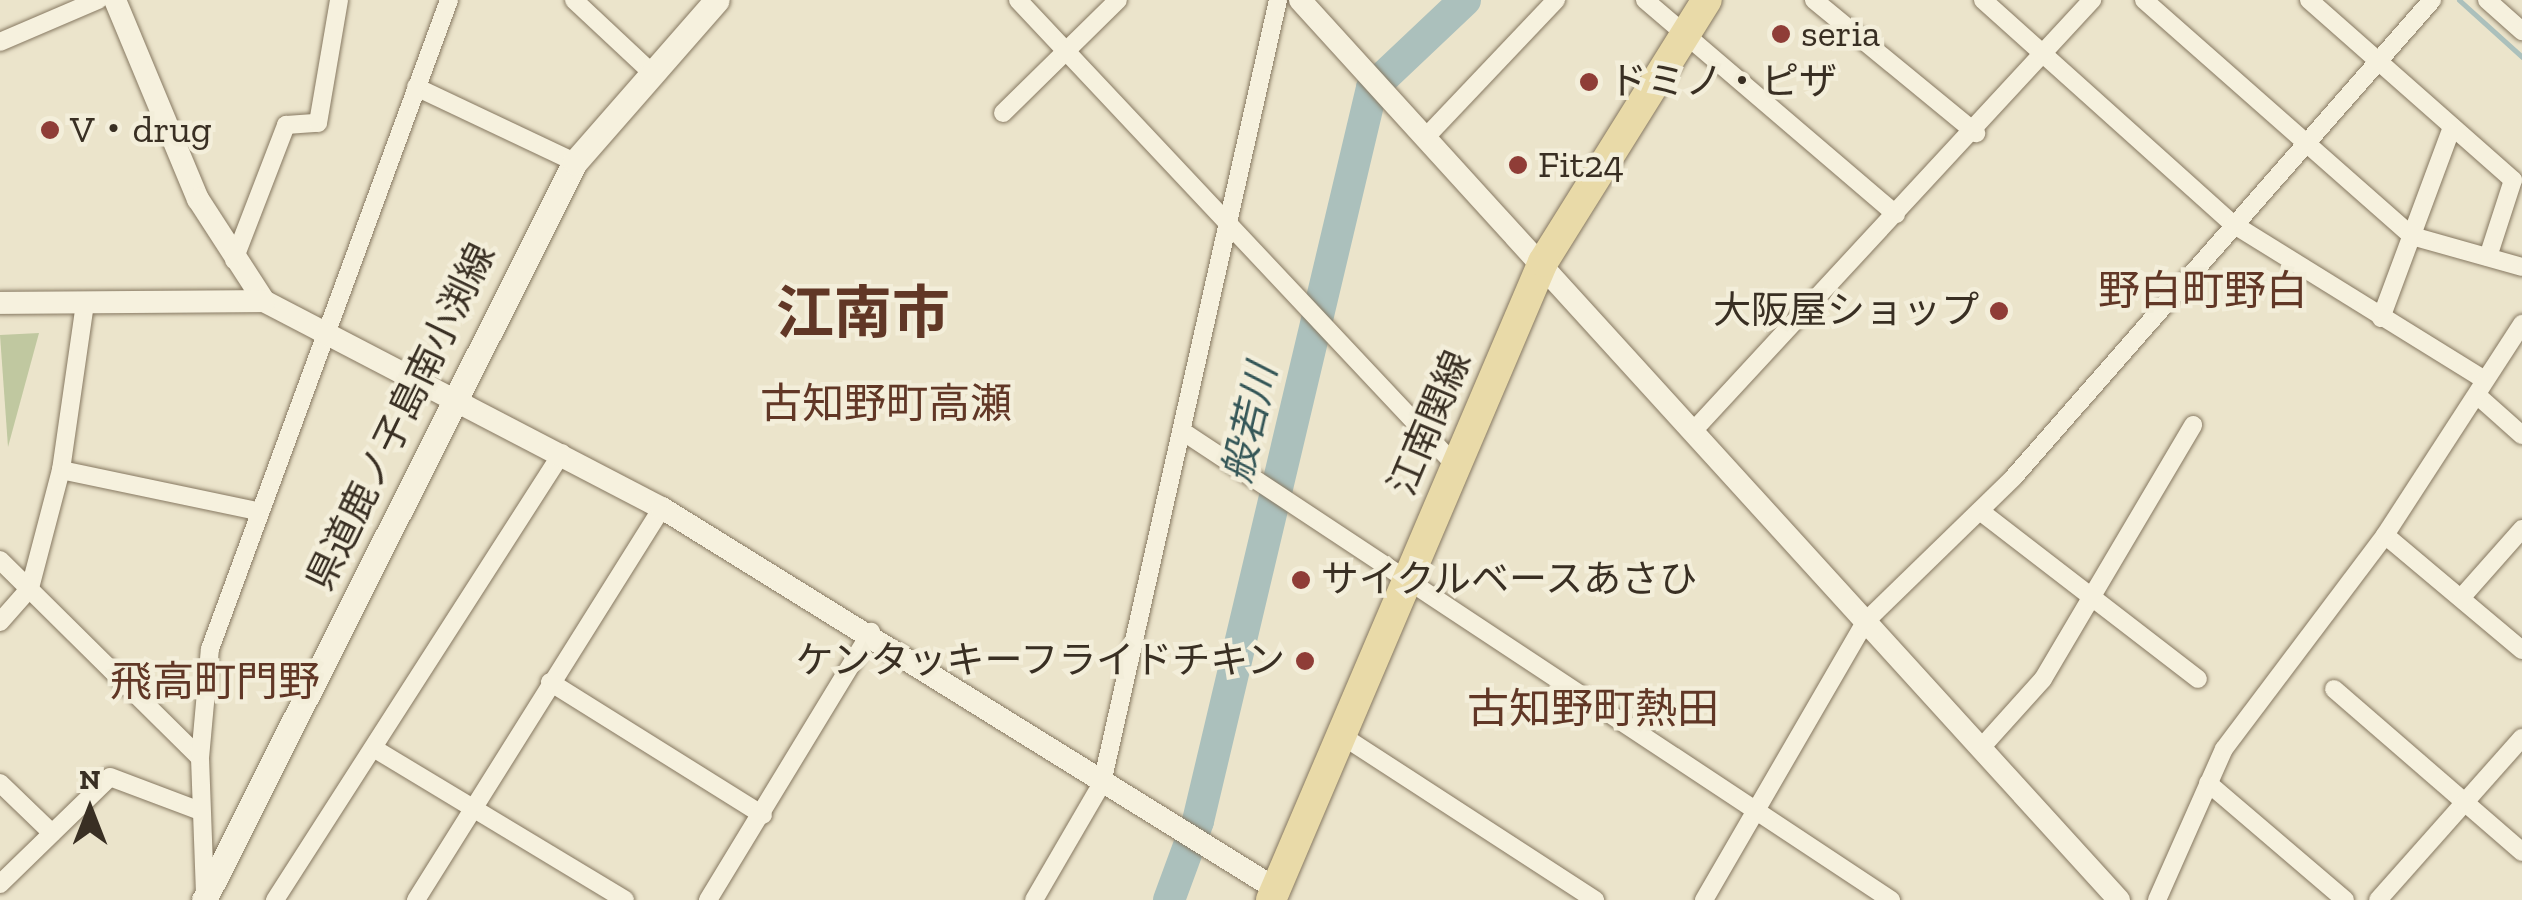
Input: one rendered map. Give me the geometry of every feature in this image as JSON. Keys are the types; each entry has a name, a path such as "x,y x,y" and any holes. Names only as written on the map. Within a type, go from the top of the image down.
{"main road":[{"name":"県道鹿ノ子島南小渕線","path":"204,897 575,162 716,0"},
{"name":"江南関線","path":"1280,896 1341,735 1544,262 1707,0"}],"street":[{"path":"0,42 98,0"},
{"path":"115,0 198,199 234,260 264,300 324,338 562,454 662,508 871,632 1280,896"},
{"path":"234,260 286,125 318,123 339,0"},
{"path":"204,897 200,758 210,648 449,0"},
{"path":"574,0 652,72"},
{"path":"1018,0 1224,224 1455,465"},
{"path":"1003,114 1118,0"},
{"path":"1034,900 1102,783 1224,224 1278,0"},
{"path":"1300,0 1544,262 2118,900"},
{"path":"1426,137 1556,0"},
{"path":"1646,0 1896,214"},
{"path":"1814,0 1976,133"},
{"path":"1982,0 2234,224 2482,388 2522,435"},
{"path":"1695,429 1976,133 2092,0"},
{"path":"2144,0 2415,237 2522,267"},
{"path":"2309,0 2513,180 2488,258"},
{"path":"1704,900 1866,622 1980,511 2432,0"},
{"path":"2486,0 2522,31"},
{"path":"416,87 575,162"},
{"path":"2381,318 2415,237 2452,127"},
{"path":"0,303 264,300"},
{"path":"0,622 30,588 61,470 85,304"},
{"path":"2158,900 2208,784 2342,582 2386,534 2522,324"},
{"path":"1980,750 2043,679 2088,594 2193,425"},
{"path":"1182,430 1890,900"},
{"path":"275,900 562,454"},
{"path":"61,470 258,511"},
{"path":"416,900 469,808 662,508"},
{"path":"1980,511 2198,680"},
{"path":"2461,598 2522,529"},
{"path":"2386,534 2522,650"},
{"path":"0,560 200,758"},
{"path":"708,900 871,632"},
{"path":"550,682 763,814"},
{"path":"2334,688 2522,852"},
{"path":"1341,735 1595,900"},
{"path":"2378,900 2522,738"},
{"path":"374,749 625,900"},
{"path":"0,884 110,777 200,811"},
{"path":"0,783 52,833"},
{"path":"2208,784 2344,900"}],"green space":[{"path":"39,333 8,447 0,335"}],"waterway":[{"name":"般若川","path":"1169,900 1198,821 1372,88 1465,0"},
{"path":"2459,0 2522,57"}],"place":[{"name":"seria","path":"1781,34"},
{"name":"ドミノ・ピザ","path":"1589,82"},
{"name":"V・drug","path":"50,130"},
{"name":"Fit24","path":"1518,165"},
{"name":"大阪屋ショップ","path":"1999,311"},
{"name":"サイクルベースあさひ","path":"1301,580"},
{"name":"ケンタッキーフライドチキン","path":"1305,661"}],"district":[{"name":"野白町野白","path":"2203,291"},
{"name":"江南市","path":"863,313"},
{"name":"古知野町高瀬","path":"886,404"},
{"name":"飛高町門野","path":"215,682"},
{"name":"古知野町熱田","path":"1593,709"}]}
